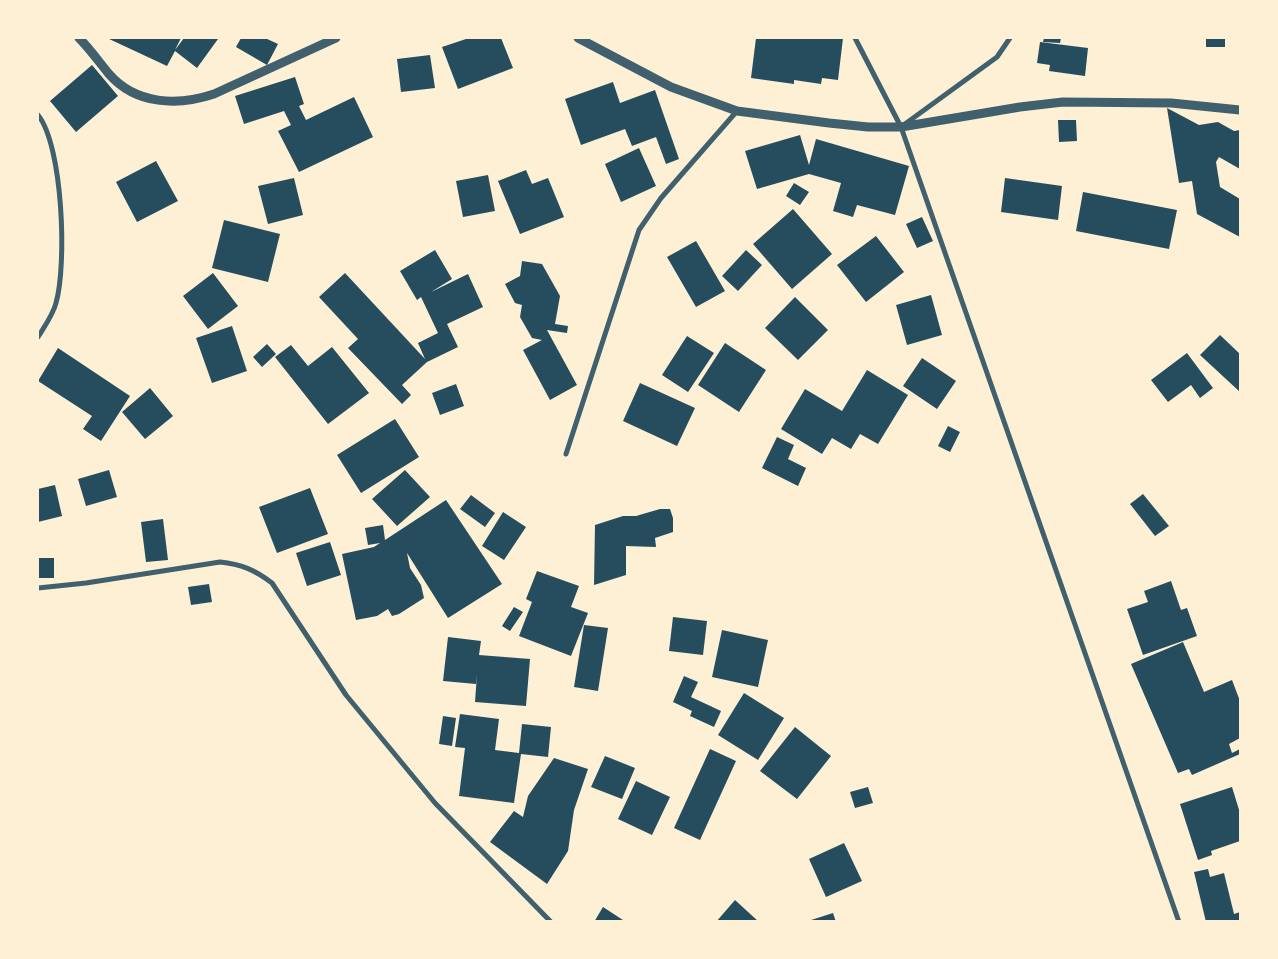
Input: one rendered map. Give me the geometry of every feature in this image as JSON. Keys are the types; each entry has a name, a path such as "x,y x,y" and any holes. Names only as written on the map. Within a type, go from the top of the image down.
{"street":[{"path":"79,38 110,76 128,90 148,99 170,102 193,101 214,94 336,38"},
{"path":"578,38 671,87 737,111 868,127 901,127 1020,107 1064,102 1171,103 1240,110"},
{"path":"855,38 901,127 1179,922"},
{"path":"901,127 997,57 1010,38"},
{"path":"566,454 639,230 661,198 737,111"},
{"path":"38,115 51,146 59,193 63,238 62,276 56,305 38,337"},
{"path":"38,588 86,583 220,562 239,564 256,572 272,584 346,695 435,803 551,922"}],"building":[{"path":"107,38 181,38 175,50 184,38 218,39 197,68 175,51 167,66"},
{"path":"241,38 265,38 278,44 267,65 236,47"},
{"path":"469,38 501,38 513,68 458,89 442,47"},
{"path":"756,38 843,38 838,80 822,78 821,84 794,80 794,84 751,78"},
{"path":"1044,38 1061,38 1060,43 1043,42"},
{"path":"1206,38 1225,38 1225,47 1206,47"},
{"path":"1040,42 1088,48 1085,76 1049,71 1050,65 1037,63"},
{"path":"430,55 435,88 401,92 397,59"},
{"path":"92,65 118,96 76,132 50,101"},
{"path":"295,77 304,104 299,106 306,120 354,97 373,137 299,172 278,131 291,125 284,111 244,124 235,96"},
{"path":"613,82 620,103 655,90 679,159 666,164 656,137 632,146 625,129 581,145 565,99"},
{"path":"1167,108 1199,125 1218,122 1234,131 1240,130 1240,169 1219,157 1216,162 1220,187 1240,199 1240,237 1197,214 1192,181 1179,183"},
{"path":"1058,120 1076,120 1077,141 1059,142"},
{"path":"800,135 809,165 816,139 909,166 895,215 857,205 853,217 833,211 841,183 809,174 757,189 745,151"},
{"path":"639,148 656,186 621,202 605,164"},
{"path":"156,161 178,201 137,222 116,182"},
{"path":"526,170 532,184 548,178 564,217 520,234 498,181"},
{"path":"488,175 495,211 463,217 456,181"},
{"path":"294,178 303,215 268,224 258,186"},
{"path":"1005,178 1062,186 1058,220 1001,212"},
{"path":"794,183 809,192 800,205 786,196"},
{"path":"1083,192 1177,210 1169,249 1076,231"},
{"path":"793,209 832,254 792,289 753,244"},
{"path":"922,217 933,241 917,248 906,224"},
{"path":"224,220 280,234 268,282 212,268"},
{"path":"876,236 904,272 866,302 837,265"},
{"path":"696,241 725,291 696,307 667,257"},
{"path":"435,250 452,279 431,292 468,274 483,307 447,324 458,347 427,362 402,385 411,395 402,404 348,348 358,339 319,297 345,273 425,359 418,343 438,333 421,297 417,300 400,271"},
{"path":"746,250 762,265 738,291 722,276"},
{"path":"522,261 542,264 560,296 555,324 568,326 567,333 547,330 577,385 550,400 523,350 542,340 532,338 520,317 522,305 515,303 505,284 520,276"},
{"path":"213,273 238,306 208,329 183,296"},
{"path":"931,295 942,335 907,345 896,305"},
{"path":"795,297 828,330 798,360 765,328"},
{"path":"232,326 247,371 212,383 196,338"},
{"path":"1220,335 1240,354 1240,392 1200,355"},
{"path":"687,336 714,353 688,392 662,375"},
{"path":"725,343 766,370 739,412 698,385"},
{"path":"267,344 276,354 262,367 253,357"},
{"path":"291,345 308,366 332,347 369,393 328,424 275,357"},
{"path":"58,348 130,396 101,441 83,429 92,416 38,381"},
{"path":"1187,353 1213,388 1200,398 1191,385 1168,402 1151,380"},
{"path":"922,358 956,381 937,409 903,386"},
{"path":"867,370 908,395 878,444 860,434 851,449 832,438 822,454 781,429 805,389 842,411"},
{"path":"640,383 695,408 677,446 623,421"},
{"path":"456,384 464,406 440,415 432,393"},
{"path":"150,388 173,416 145,439 122,412"},
{"path":"395,419 419,457 361,493 337,455"},
{"path":"948,426 960,432 950,452 938,446"},
{"path":"777,437 794,445 788,459 806,468 798,486 762,468"},
{"path":"109,470 117,497 86,506 78,479"},
{"path":"405,470 430,497 397,526 372,499"},
{"path":"55,485 62,516 38,522 38,489"},
{"path":"310,488 328,534 277,553 259,507"},
{"path":"1143,494 1169,526 1155,536 1130,504"},
{"path":"471,495 495,513 485,527 460,509"},
{"path":"446,500 502,584 448,618 407,553 410,568 421,585 424,598 399,614 392,616 388,609 377,616 356,620 342,554 374,547 380,543 368,545 365,528 383,525 385,540"},
{"path":"660,509 670,509 673,518 673,532 655,538 656,547 626,546 626,575 594,585 595,525 623,516 636,516"},
{"path":"503,512 526,527 504,560 482,546"},
{"path":"163,519 168,560 146,562 141,522"},
{"path":"330,542 341,575 307,586 296,553"},
{"path":"38,558 54,558 54,578 38,578"},
{"path":"537,571 579,586 571,607 588,613 571,656 519,636 532,602 526,599"},
{"path":"1171,581 1181,610 1187,608 1197,636 1143,655 1127,609 1148,602 1144,591"},
{"path":"209,584 212,602 191,605 188,587"},
{"path":"514,607 523,612 510,631 502,626"},
{"path":"673,617 707,621 703,655 669,651"},
{"path":"584,625 608,628 598,691 574,687"},
{"path":"722,630 768,640 758,687 712,677"},
{"path":"448,637 481,641 479,655 530,659 526,706 475,702 477,674 476,684 443,681"},
{"path":"1183,642 1204,692 1232,680 1240,701 1240,738 1229,744 1232,753 1240,749 1240,754 1192,775 1189,769 1178,773 1131,664"},
{"path":"684,676 698,682 691,697 721,711 714,727 690,716 692,711 673,702"},
{"path":"744,693 784,718 758,760 718,735"},
{"path":"460,714 499,719 495,750 519,753 522,724 551,727 548,757 521,754 514,803 459,796 465,748 455,747"},
{"path":"443,716 456,718 452,746 439,744"},
{"path":"795,727 831,756 797,799 760,771"},
{"path":"710,749 736,761 700,840 674,828"},
{"path":"605,756 635,768 622,799 591,787"},
{"path":"554,758 588,769 574,810 568,851 547,884 490,842 514,811 523,817 528,796"},
{"path":"636,781 670,797 652,835 618,819"},
{"path":"868,787 873,803 855,808 850,792"},
{"path":"1232,787 1240,813 1240,841 1211,851 1212,855 1198,860 1180,804"},
{"path":"844,843 862,881 826,897 809,859"},
{"path":"1208,869 1210,877 1224,873 1234,914 1240,912 1240,922 1206,922 1194,872"},
{"path":"735,900 759,922 716,922"},
{"path":"603,907 626,922 594,922"},
{"path":"833,913 836,922 808,922 808,921"}]}
